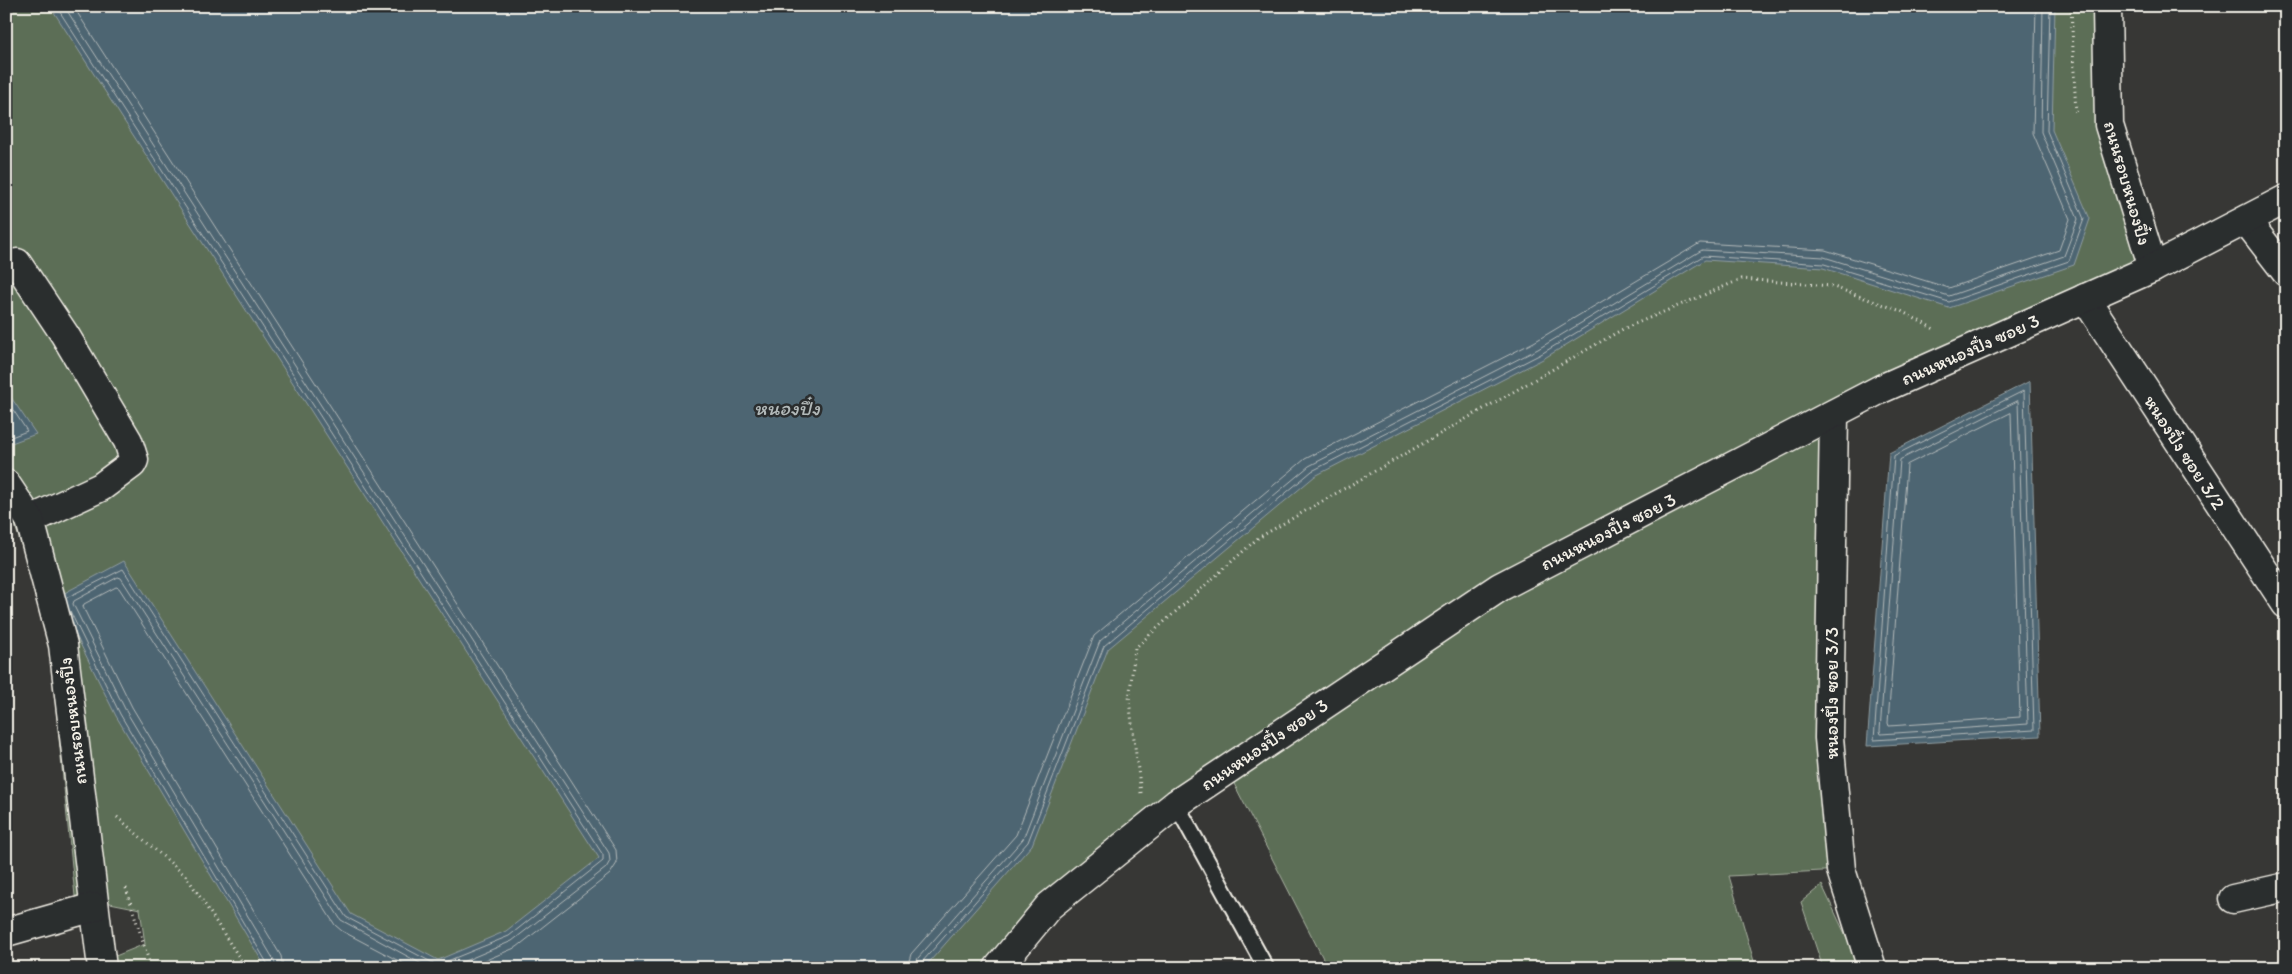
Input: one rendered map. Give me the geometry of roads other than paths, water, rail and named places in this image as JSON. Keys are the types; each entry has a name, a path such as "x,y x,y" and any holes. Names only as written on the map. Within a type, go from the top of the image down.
{"street":[{"name":"ถนนรอบหนองปึ๋ง","path":"2107,6 2109,125 2153,268"},
{"name":"ถนนหนองปึ๋ง ซอย 3","path":"998,968 1049,906 1176,804 1500,587 1882,389 2153,268 2286,200"},
{"path":"2246,220 2286,272"},
{"path":"16,263 65,335 128,442 134,460 132,464 101,487 30,520"},
{"name":"หนองปึ๋ง ซอย 3/2","path":"2085,298 2286,604"},
{"name":"หนองปึ๋ง ซอย 3/3","path":"1834,414 1828,738 1841,870 1872,968"},
{"name":"ถนนรอบหนองปึ๋ง","path":"6,484 30,520 63,645 102,968"},
{"path":"2233,899 2286,887"},
{"path":"7,929 94,907"}],"lane":[{"path":"1176,804 1266,968"}],"water":[{"name":"หนองปึ๋ง","path":"50,6 2055,6 2052,130 2090,219 2074,265 1949,308 1823,268 1705,260 1543,359 1315,476 1108,649 1032,845 924,968 266,968 116,716 57,597 124,561 351,914 438,960 506,931 599,858"},
{"path":"2030,381 2040,736 1867,746 1889,453"},
{"path":"6,390 36,434 6,445"}]}
